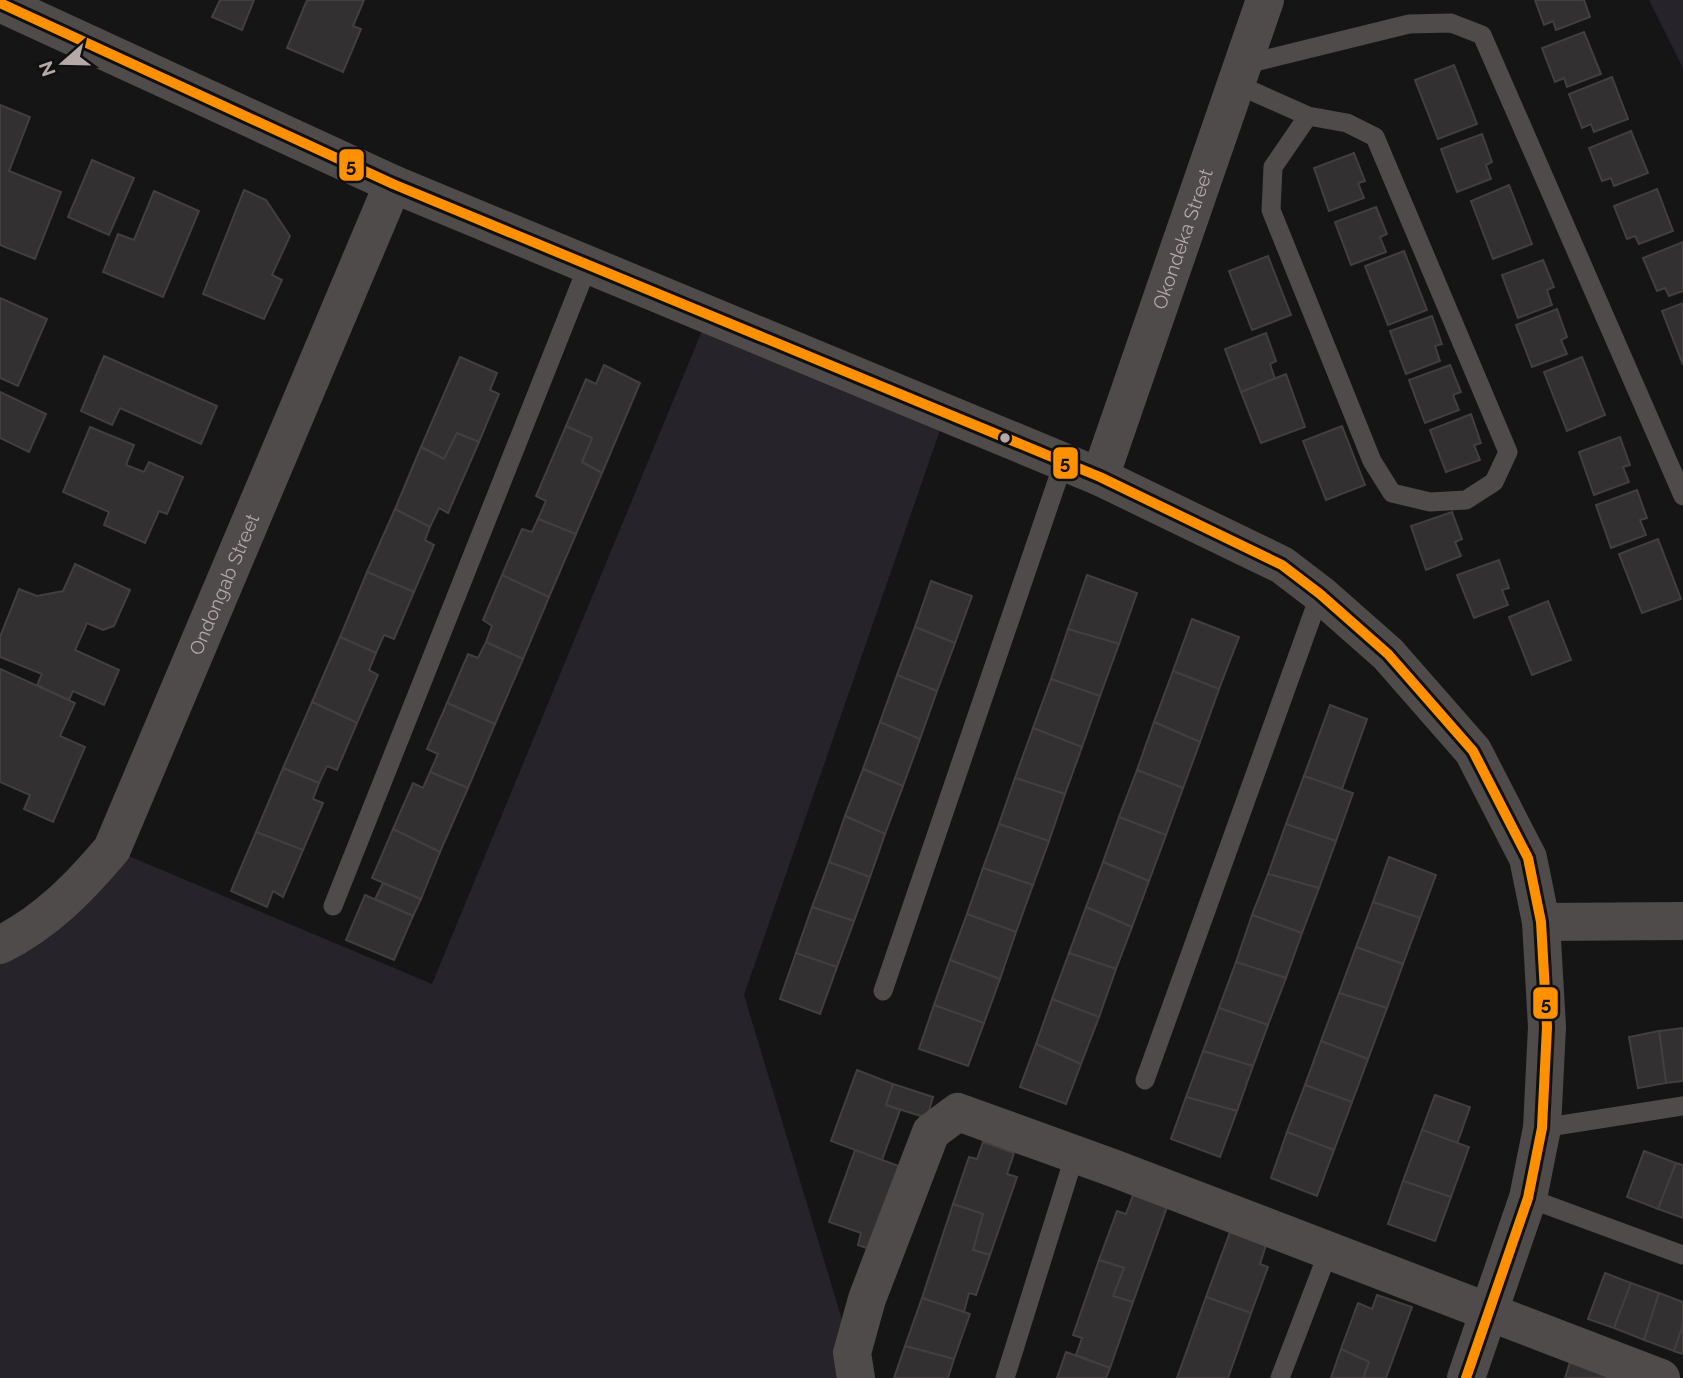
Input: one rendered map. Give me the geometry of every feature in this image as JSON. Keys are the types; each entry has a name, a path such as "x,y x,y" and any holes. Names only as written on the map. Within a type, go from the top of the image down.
{"street":[{"name":"Okondeka Street","path":"1100,477 1265,0"},
{"path":"0,3 393,184 1100,477 1282,565 1320,594 1388,654 1472,751 1528,859 1541,922 1547,1027 1542,1128 1528,1198 1466,1378"},
{"name":"Ondongab Street","path":"0,945 28,931 64,901 82,885 112,849 393,184"},
{"path":"1541,922 1683,922"},
{"path":"856,1378 852,1353 867,1299 931,1132 958,1112 1489,1310 1660,1378"}],"lane":[{"path":"1240,75 1409,24 1451,23 1482,35 1683,496"},
{"path":"1240,75 1308,116 1347,123 1375,137 1508,452 1494,482 1466,499 1430,502 1392,493 1372,461 1271,210 1273,167 1308,116"},
{"path":"333,906 588,265"},
{"path":"883,992 1065,461"},
{"path":"1145,1080 1320,594"},
{"path":"1542,1128 1683,1106"},
{"path":"1005,1378 1075,1154"},
{"path":"1528,1198 1683,1255"},
{"path":"1280,1378 1329,1250"}],"shaded area":[{"path":"1649,0 1683,0 1683,68"},
{"path":"709,314 946,413 744,995 852,1353 856,1378 0,1378 0,945 112,849 432,984"}],"building":[{"path":"220,0 254,0 242,30 212,17"},
{"path":"307,0 364,0 353,26 361,29 343,72 287,48"},
{"path":"1535,0 1584,0 1590,17 1556,30 1553,21 1544,25"},
{"path":"1584,32 1601,74 1567,87 1564,78 1555,82 1542,48"},
{"path":"1454,65 1477,124 1438,139 1415,80"},
{"path":"1612,77 1628,119 1594,132 1591,124 1582,128 1569,94"},
{"path":"0,105 30,117 9,171 61,192 35,259 0,245"},
{"path":"1631,131 1648,173 1614,186 1611,178 1602,181 1589,148"},
{"path":"1482,134 1492,162 1486,165 1491,179 1457,192 1441,149"},
{"path":"1354,153 1365,181 1358,183 1364,198 1329,211 1314,168"},
{"path":"92,160 134,178 109,235 68,217"},
{"path":"1509,185 1532,244 1493,259 1471,201"},
{"path":"1657,189 1673,231 1639,244 1635,236 1627,239 1614,206"},
{"path":"244,190 266,200 290,236 272,275 282,280 264,319 203,294"},
{"path":"154,191 199,211 163,297 103,272 118,234 134,240"},
{"path":"1376,207 1387,234 1380,237 1386,252 1351,265 1335,222"},
{"path":"1683,242 1683,291 1669,296 1665,288 1657,291 1643,258"},
{"path":"1404,251 1427,310 1388,325 1365,266"},
{"path":"1268,256 1291,315 1252,330 1229,271"},
{"path":"1543,260 1554,287 1547,290 1552,305 1518,318 1502,275"},
{"path":"0,298 47,319 18,386 0,378"},
{"path":"1683,303 1683,365 1662,311"},
{"path":"1557,309 1567,337 1561,340 1567,354 1532,367 1516,325"},
{"path":"1432,316 1442,344 1435,346 1440,361 1406,374 1390,331"},
{"path":"1266,333 1276,361 1270,364 1275,379 1241,392 1225,349"},
{"path":"104,356 217,406 201,444 120,408 112,425 81,411"},
{"path":"460,357 497,373 490,390 499,394 479,442 457,433 444,459 421,447"},
{"path":"1582,357 1605,415 1567,431 1544,372"},
{"path":"604,365 640,383 602,473 582,462 592,438 566,426 586,379 596,384"},
{"path":"1450,365 1461,392 1453,395 1459,410 1425,423 1409,380"},
{"path":"1286,374 1305,427 1261,443 1241,392"},
{"path":"0,392 46,414 29,452 0,438"},
{"path":"1471,414 1481,443 1474,445 1480,460 1446,472 1430,430"},
{"path":"566,426 592,438 582,462 602,473 576,534 538,519 546,501 536,496"},
{"path":"1342,426 1365,485 1326,500 1303,441"},
{"path":"90,427 134,445 126,465 144,472 149,462 183,477 167,514 159,511 145,543 104,525 109,512 63,492"},
{"path":"457,433 479,442 448,513 439,508 430,527 395,509 421,447 444,459"},
{"path":"1620,437 1630,465 1623,467 1629,482 1594,495 1579,452"},
{"path":"1637,490 1647,518 1640,520 1646,535 1611,548 1596,505"},
{"path":"395,509 430,527 425,540 434,545 414,592 367,572"},
{"path":"1452,512 1462,539 1455,542 1461,556 1426,570 1411,526"},
{"path":"538,519 576,534 549,597 502,575 522,529 532,532"},
{"path":"1658,539 1681,599 1642,613 1619,554"},
{"path":"1499,560 1509,588 1502,590 1508,605 1474,618 1457,575"},
{"path":"75,564 130,590 114,626 103,630 87,623 75,650 119,670 104,705 73,691 69,700 37,685 42,674 0,657 0,637 19,589 37,596 63,591"},
{"path":"367,572 414,592 394,639 384,635 376,653 340,637"},
{"path":"502,575 549,597 523,659 486,642 492,626 483,620"},
{"path":"1087,575 1137,593 1119,644 1068,629"},
{"path":"931,581 972,596 955,643 915,627"},
{"path":"1548,601 1571,660 1532,675 1509,617"},
{"path":"1192,619 1239,637 1219,689 1173,671"},
{"path":"915,627 955,643 937,691 897,675"},
{"path":"1068,629 1119,644 1100,696 1051,679"},
{"path":"340,637 376,653 369,670 378,675 357,723 312,702"},
{"path":"486,642 523,659 495,724 447,703 468,654 478,658"},
{"path":"0,669 75,703 60,736 85,747 53,822 24,809 30,795 0,782"},
{"path":"1173,671 1219,689 1200,742 1154,722"},
{"path":"897,675 937,691 920,739 880,722"},
{"path":"1051,679 1100,696 1082,747 1033,728"},
{"path":"312,702 357,723 337,770 327,766 319,783 283,768"},
{"path":"447,703 495,724 468,788 430,772 438,754 427,749"},
{"path":"1330,705 1367,719 1342,789 1304,776"},
{"path":"880,722 920,739 903,786 863,769"},
{"path":"1154,722 1200,742 1183,788 1137,770"},
{"path":"1033,728 1082,747 1065,794 1015,778"},
{"path":"283,768 319,783 313,799 323,803 303,850 256,832"},
{"path":"863,769 903,786 885,834 845,816"},
{"path":"1137,770 1183,788 1166,835 1119,817"},
{"path":"430,772 468,788 440,852 393,829 413,783 423,788"},
{"path":"1304,776 1353,793 1336,841 1286,824"},
{"path":"1015,778 1065,794 1049,841 999,824"},
{"path":"845,816 885,834 870,877 829,862"},
{"path":"1119,817 1166,835 1149,881 1103,862"},
{"path":"999,824 1049,841 1033,885 983,868"},
{"path":"1286,824 1336,841 1319,888 1268,874"},
{"path":"393,829 440,852 421,899 372,878"},
{"path":"256,832 303,850 283,897 273,891 267,907 231,891"},
{"path":"1389,857 1436,875 1420,918 1373,902"},
{"path":"829,862 870,877 854,921 812,907"},
{"path":"1103,862 1149,881 1132,927 1086,907"},
{"path":"983,868 1033,885 1016,932 967,914"},
{"path":"1268,874 1319,888 1302,933 1252,915"},
{"path":"383,883 421,899 413,916 375,899"},
{"path":"365,895 413,916 394,960 346,940"},
{"path":"1373,902 1420,918 1403,964 1356,947"},
{"path":"812,907 854,921 837,967 796,953"},
{"path":"1086,907 1132,927 1116,969 1069,953"},
{"path":"967,914 1016,932 1000,979 950,960"},
{"path":"1252,915 1302,933 1286,978 1236,962"},
{"path":"1356,947 1403,964 1387,1008 1339,993"},
{"path":"796,953 837,967 820,1014 780,999"},
{"path":"1069,953 1116,969 1099,1017 1052,999"},
{"path":"950,960 1000,979 984,1023 934,1005"},
{"path":"1236,962 1286,978 1268,1025 1219,1008"},
{"path":"1339,993 1387,1008 1368,1059 1321,1041"},
{"path":"1052,999 1099,1017 1081,1064 1036,1044"},
{"path":"934,1005 984,1023 968,1066 919,1049"},
{"path":"1219,1008 1268,1025 1253,1066 1203,1051"},
{"path":"1683,1028 1683,1081 1666,1083 1659,1031"},
{"path":"1659,1031 1666,1083 1638,1088 1629,1037"},
{"path":"1321,1041 1368,1059 1352,1102 1305,1085"},
{"path":"1036,1044 1081,1064 1066,1104 1020,1087"},
{"path":"1203,1051 1253,1066 1237,1111 1186,1097"},
{"path":"857,1070 893,1084 886,1105 900,1110 882,1160 831,1141"},
{"path":"893,1084 933,1097 927,1118 886,1105"},
{"path":"1305,1085 1352,1102 1334,1150 1287,1132"},
{"path":"1435,1095 1470,1107 1457,1144 1422,1130"},
{"path":"1186,1097 1237,1111 1220,1157 1171,1139"},
{"path":"1422,1130 1469,1147 1451,1197 1403,1181"},
{"path":"1287,1132 1334,1150 1317,1196 1271,1178"},
{"path":"983,1142 1014,1153 1007,1174 1017,1177 990,1255 973,1250 983,1214 953,1204 969,1157 977,1159"},
{"path":"855,1150 907,1169 878,1252 858,1245 861,1233 829,1222"},
{"path":"1644,1151 1676,1163 1658,1209 1627,1197"},
{"path":"1676,1163 1683,1165 1683,1218 1658,1209"},
{"path":"1403,1181 1451,1197 1435,1241 1388,1224"},
{"path":"1133,1195 1167,1207 1133,1302 1113,1296 1124,1268 1099,1260 1117,1211 1126,1214"},
{"path":"953,1204 983,1214 973,1250 990,1255 976,1295 969,1293 964,1312 922,1298"},
{"path":"1230,1232 1266,1245 1260,1264 1268,1267 1251,1313 1206,1297"},
{"path":"1099,1260 1124,1268 1113,1296 1133,1302 1110,1368 1076,1355 1082,1338 1073,1335"},
{"path":"1605,1273 1631,1283 1614,1328 1588,1319"},
{"path":"1631,1283 1659,1293 1644,1340 1614,1328"},
{"path":"1659,1293 1683,1302 1683,1325 1674,1351 1644,1340"},
{"path":"1377,1295 1412,1307 1386,1378 1363,1378 1369,1362 1341,1349 1358,1303 1372,1309"},
{"path":"1206,1297 1251,1313 1228,1378 1177,1378"},
{"path":"922,1298 970,1314 954,1359 905,1346"},
{"path":"1683,1325 1683,1354 1674,1351"},
{"path":"905,1346 954,1359 948,1378 894,1378"},
{"path":"1341,1349 1369,1362 1363,1378 1331,1378"},
{"path":"1066,1352 1110,1368 1106,1378 1057,1378"},
{"path":"1571,1359 1610,1378 1565,1378"}],"transit line":[{"name":"5","path":"0,3 393,184 1100,477 1282,565 1320,594 1388,654 1473,751 1528,858 1541,922 1547,1027 1542,1128 1528,1198 1466,1378"}]}
